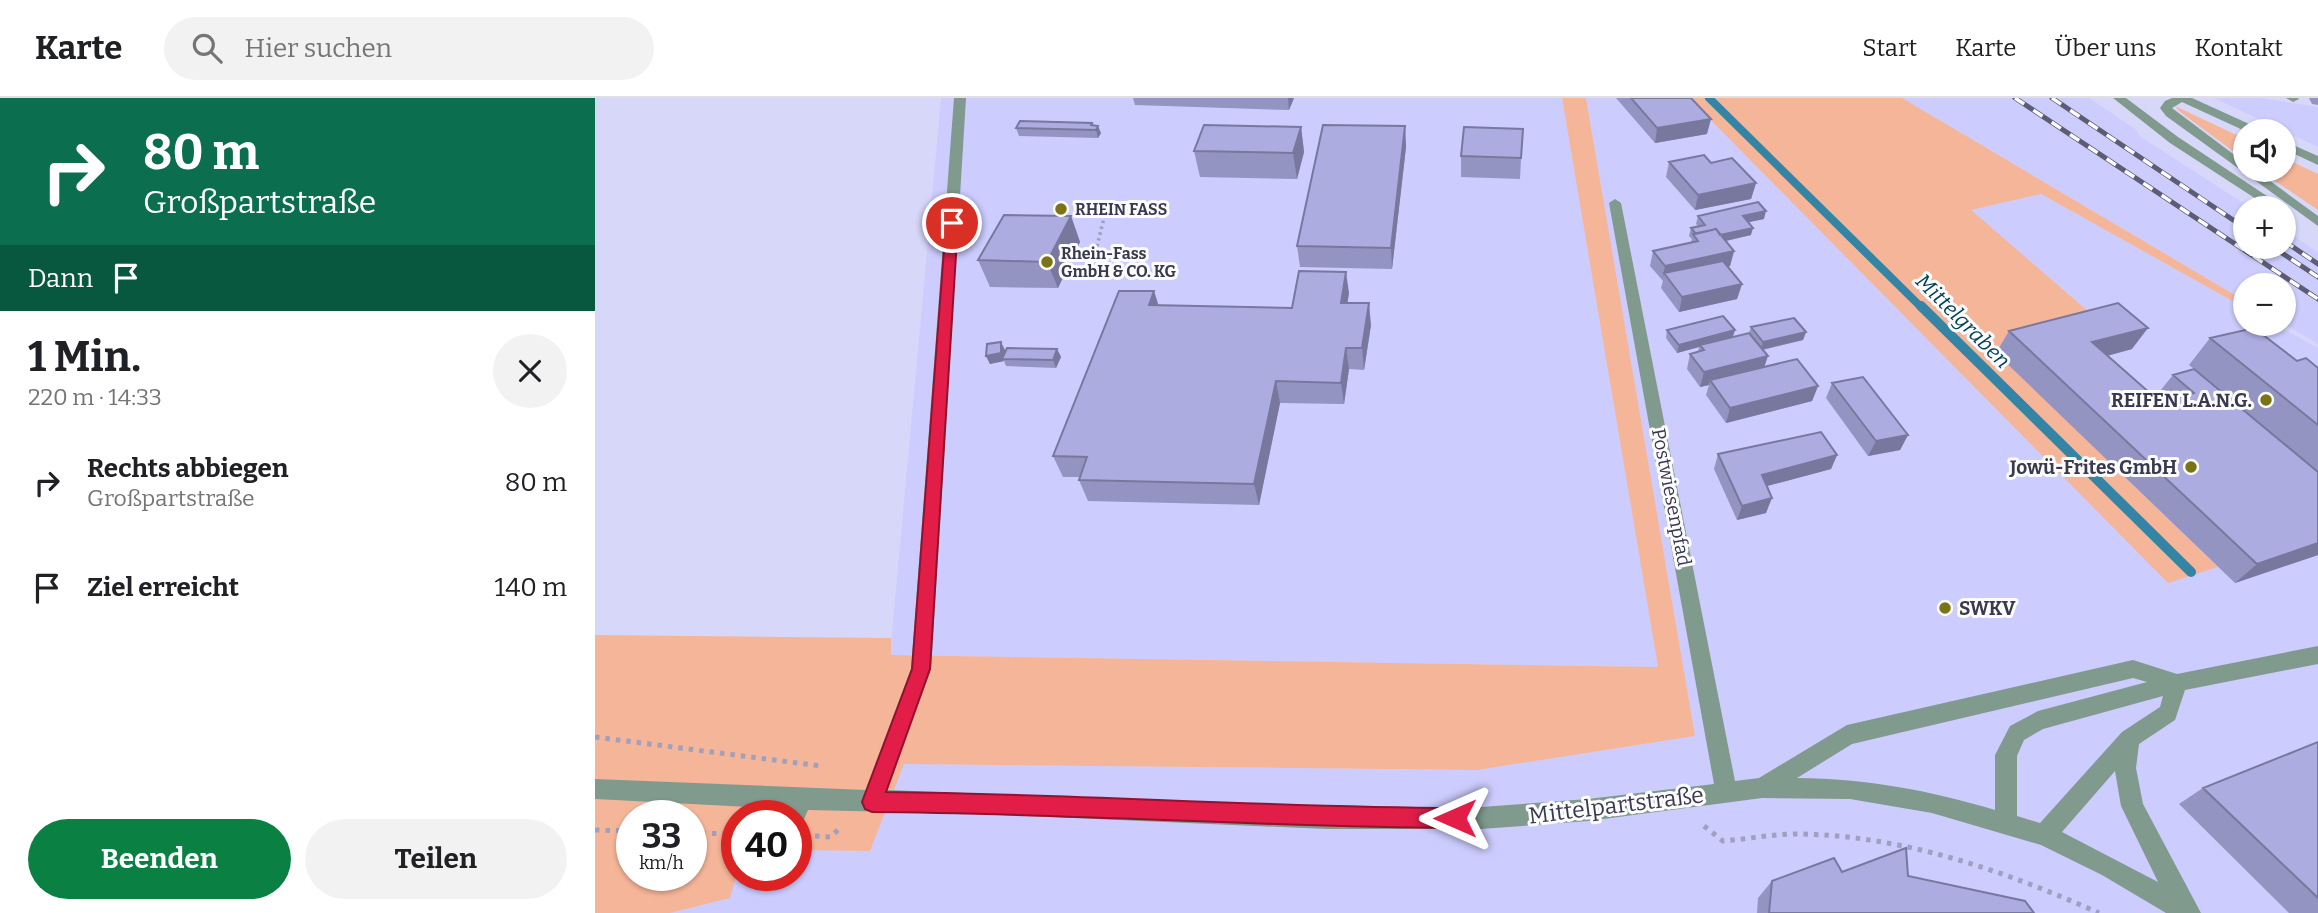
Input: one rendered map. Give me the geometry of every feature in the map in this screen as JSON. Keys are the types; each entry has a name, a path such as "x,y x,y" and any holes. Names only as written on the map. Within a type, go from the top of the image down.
{"street":[{"path":"872,802 921,669 960,98"},
{"path":"2119,98 2174,140 2260,196"},
{"path":"2233,121 2183,98 2169,103 2167,108 2170,114 2233,160"},
{"path":"2296,151 2318,162"},
{"path":"2264,182 2318,222"},
{"name":"Postwiesenpfad","path":"1615,203 1726,792"},
{"path":"2296,220 2318,231"},
{"path":"2006,822 2006,755 2017,733 2038,721 2177,682 2318,656"},
{"path":"1762,788 1847,735 2133,669 2177,682"},
{"path":"2044,835 2129,739 2168,713 2177,682"},
{"path":"2129,739 2125,768 2132,806 2186,911"},
{"name":"Mittelpartstraße","path":"812,806 872,802 979,803 1327,818 1481,818 1556,814 1762,788 1850,789 1932,802 2044,835 2110,867 2186,911"},
{"name":"Mittelpartstraße","path":"595,789 721,800"}],"path":[{"path":"1094,258 1104,218"},
{"path":"595,737 827,767"},
{"path":"1671,799 1723,841 1797,834 1933,852 2009,874 2099,913"},
{"path":"595,830 616,831"}],"shaded area":[{"name":"RHEIN FASS","path":"941,98 1562,98 1658,667 890,655"},
{"path":"1562,98 1586,98 1695,736 1477,770 904,764 870,851 812,850 812,800 721,800 721,891 732,891 730,898 670,913 595,913 595,635 891,638 891,655 1658,667"},
{"path":"1586,98 1689,98 2217,567 1996,353 2103,324 1970,210 2041,194 2233,301 2233,336 2296,336 2318,348 2318,913 595,913 616,891 707,891 707,866 721,858 721,891 812,891 812,850 870,851 903,764 1477,770 1695,736"},
{"path":"1689,98 1902,98 2233,294 2233,301 2041,194 1971,210 2104,325 1997,353 2218,567 2168,583"},
{"path":"1902,98 2089,98 2135,129 2141,137 2233,196 2233,259 2296,259 2296,238 2318,252 2318,344 2296,331 2296,273 2233,273 2233,294"},
{"path":"2214,98 2261,98 2318,107 2318,147 2296,137 2296,119 2259,119"},
{"path":"2175,106 2233,133 2233,151"},
{"path":"2296,164 2318,174 2318,210 2277,182 2296,182"}],"building":[{"path":"1631,98 1691,98 1711,119 1657,128"},
{"path":"1020,121 1092,123 1091,125 1098,126 1096,130 1016,128"},
{"path":"1204,125 1301,127 1293,153 1194,151"},
{"path":"1323,125 1405,126 1391,248 1297,246"},
{"path":"1464,127 1523,129 1521,158 1461,156"},
{"path":"1704,155 1711,163 1732,158 1756,183 1698,195 1669,162"},
{"path":"1758,202 1766,211 1743,216 1753,228 1720,235 1716,229 1696,234 1691,228 1705,225 1698,216"},
{"path":"1004,215 1071,216 1047,262 978,260"},
{"path":"1716,229 1734,251 1665,266 1653,251 1698,241 1693,234"},
{"path":"1723,261 1742,284 1682,297 1664,273"},
{"path":"1299,271 1346,272 1341,303 1369,303 1362,348 1346,348 1341,383 1276,381 1254,484 1079,480 1087,457 1053,456 1119,291 1154,291 1149,305 1292,308"},
{"name":"Jowü-Frites GmbH","path":"2118,303 2148,328 2092,342 2160,402 2194,393 2173,375 2194,369 2318,472 2318,543 2257,564 2009,331"},
{"path":"1723,316 1735,330 1679,345 1667,330"},
{"path":"1794,318 1806,332 1763,342 1751,327"},
{"path":"1749,333 1768,356 1704,372 1690,354 1704,350 1700,345"},
{"path":"2233,333 2233,336 2264,336 2297,361 2306,358 2318,368 2318,425 2210,338"},
{"path":"1001,342 1001,353 986,356 987,344"},
{"path":"1007,348 1057,349 1053,360 1002,359"},
{"path":"1797,359 1818,386 1730,408 1710,380"},
{"path":"1863,377 1908,435 1876,441 1832,383"},
{"path":"1821,432 1837,455 1762,475 1772,498 1742,506 1718,454"},
{"path":"2318,742 2318,898 2203,788"},
{"path":"1906,848 1908,876 2025,901 2034,913 1769,913 1772,881 1834,858 1842,872"}],"waterway":[{"name":"Mittelgraben","path":"1709,98 1922,308"},
{"name":"Mittelgraben","path":"1921,306 2191,572"}],"railway":[{"path":"2015,98 2318,299"},
{"path":"2052,98 2233,220"},
{"path":"2296,249 2318,264"},
{"path":"2291,259 2318,277"}],"place":[{"name":"RHEIN FASS","path":"1061,209"},
{"name":"Rhein-Fass GmbH & CO. KG","path":"1047,262"},
{"name":"REIFEN L.A.N.G.","path":"2266,400"},
{"name":"Jowü-Frites GmbH","path":"2191,467"},
{"name":"SWKV","path":"1945,608"}],"route":[{"path":"952,223 921,669 872,802 979,803 1327,818 1455,818"}]}
